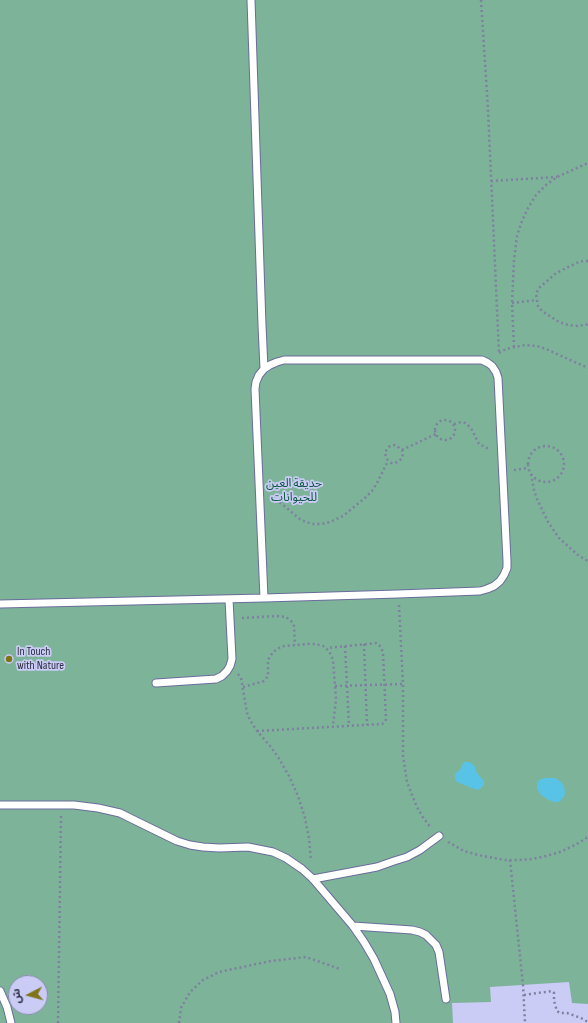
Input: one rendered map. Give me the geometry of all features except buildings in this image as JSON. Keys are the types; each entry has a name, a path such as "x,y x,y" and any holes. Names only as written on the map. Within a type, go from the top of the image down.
{"lane":[{"path":"250,0 264,369"},
{"path":"0,604 229,599 264,598 398,594 480,591 494,586 504,575 507,568 507,561 498,378 492,366 482,360 284,360 264,369 259,375 255,389 264,598"},
{"path":"156,683 216,679 227,671 232,659 229,599"},
{"path":"0,805 74,805 98,808 120,814 177,841 190,845 219,848 248,847 273,852 286,858 312,877 353,926 364,942 383,976 392,1000 396,1023"},
{"path":"312,877 336,875 394,862 420,850 439,836"},
{"path":"353,926 412,930 426,935 436,945 439,952 446,999"},
{"path":"0,991 7,1007 11,1023"}],"path":[{"path":"481,0 488,109 499,353"},
{"path":"514,347 512,304 514,260 522,221 536,196 546,186 557,177 588,163"},
{"path":"491,181 557,177"},
{"path":"588,262 579,262 555,274 539,288 536,294 538,306 542,311 559,322 577,326 588,324"},
{"path":"512,304 537,300"},
{"path":"488,363 506,349 525,345 537,346 546,349 588,368"},
{"path":"445,420 454,424 455,433 453,438 444,440 439,438 436,434 435,430 440,422 445,420"},
{"path":"454,424 460,422 465,423 471,428 479,444 501,454"},
{"path":"402,450 436,434"},
{"path":"531,474 536,479 548,482 560,475 564,463 558,450 546,445 540,446 530,455 528,468 531,474 537,500 558,538 578,556 588,561"},
{"path":"390,446 398,447 402,450 402,458 395,463 391,463 386,457 385,453 390,446"},
{"path":"259,488 282,504 301,520 312,524 330,522 343,516 369,494 377,483 388,460"},
{"path":"398,594 403,684 405,769 407,782 416,805 428,825 450,844 464,851 478,855 510,860 532,859 560,852 588,837"},
{"path":"230,618 286,617 294,626 295,645"},
{"path":"243,687 262,682 268,673 268,660 273,652 284,646 315,644 327,648 376,643 382,647 386,720 382,724 257,731"},
{"path":"364,644 367,725"},
{"path":"345,646 349,726"},
{"path":"327,648 333,660 335,686 333,726"},
{"path":"230,666 241,678 247,713 250,720 278,757 298,796 305,818 312,877"},
{"path":"335,686 403,684"},
{"path":"58,1023 61,805"},
{"path":"510,860 524,995 525,1023"},
{"path":"179,1023 181,1008 190,992 203,980 219,972 271,961 306,957 340,969"},
{"path":"524,995 552,991 554,993 556,1011 581,1018 588,1022"}],"green space":[{"name":"حديقة العين للحيوانات","path":"0,0 588,0 588,1004 572,1003 569,982 490,987 491,1002 452,1003 453,1023 0,1023"}],"water":[{"path":"464,762 469,762 474,765 477,773 484,781 484,785 481,788 477,790 457,782 455,774 460,770"},
{"path":"545,778 555,778 564,786 564,797 559,802 549,800 539,792 537,784 539,780"}],"place":[{"name":"In Touch with Nature","path":"9,659"}]}
